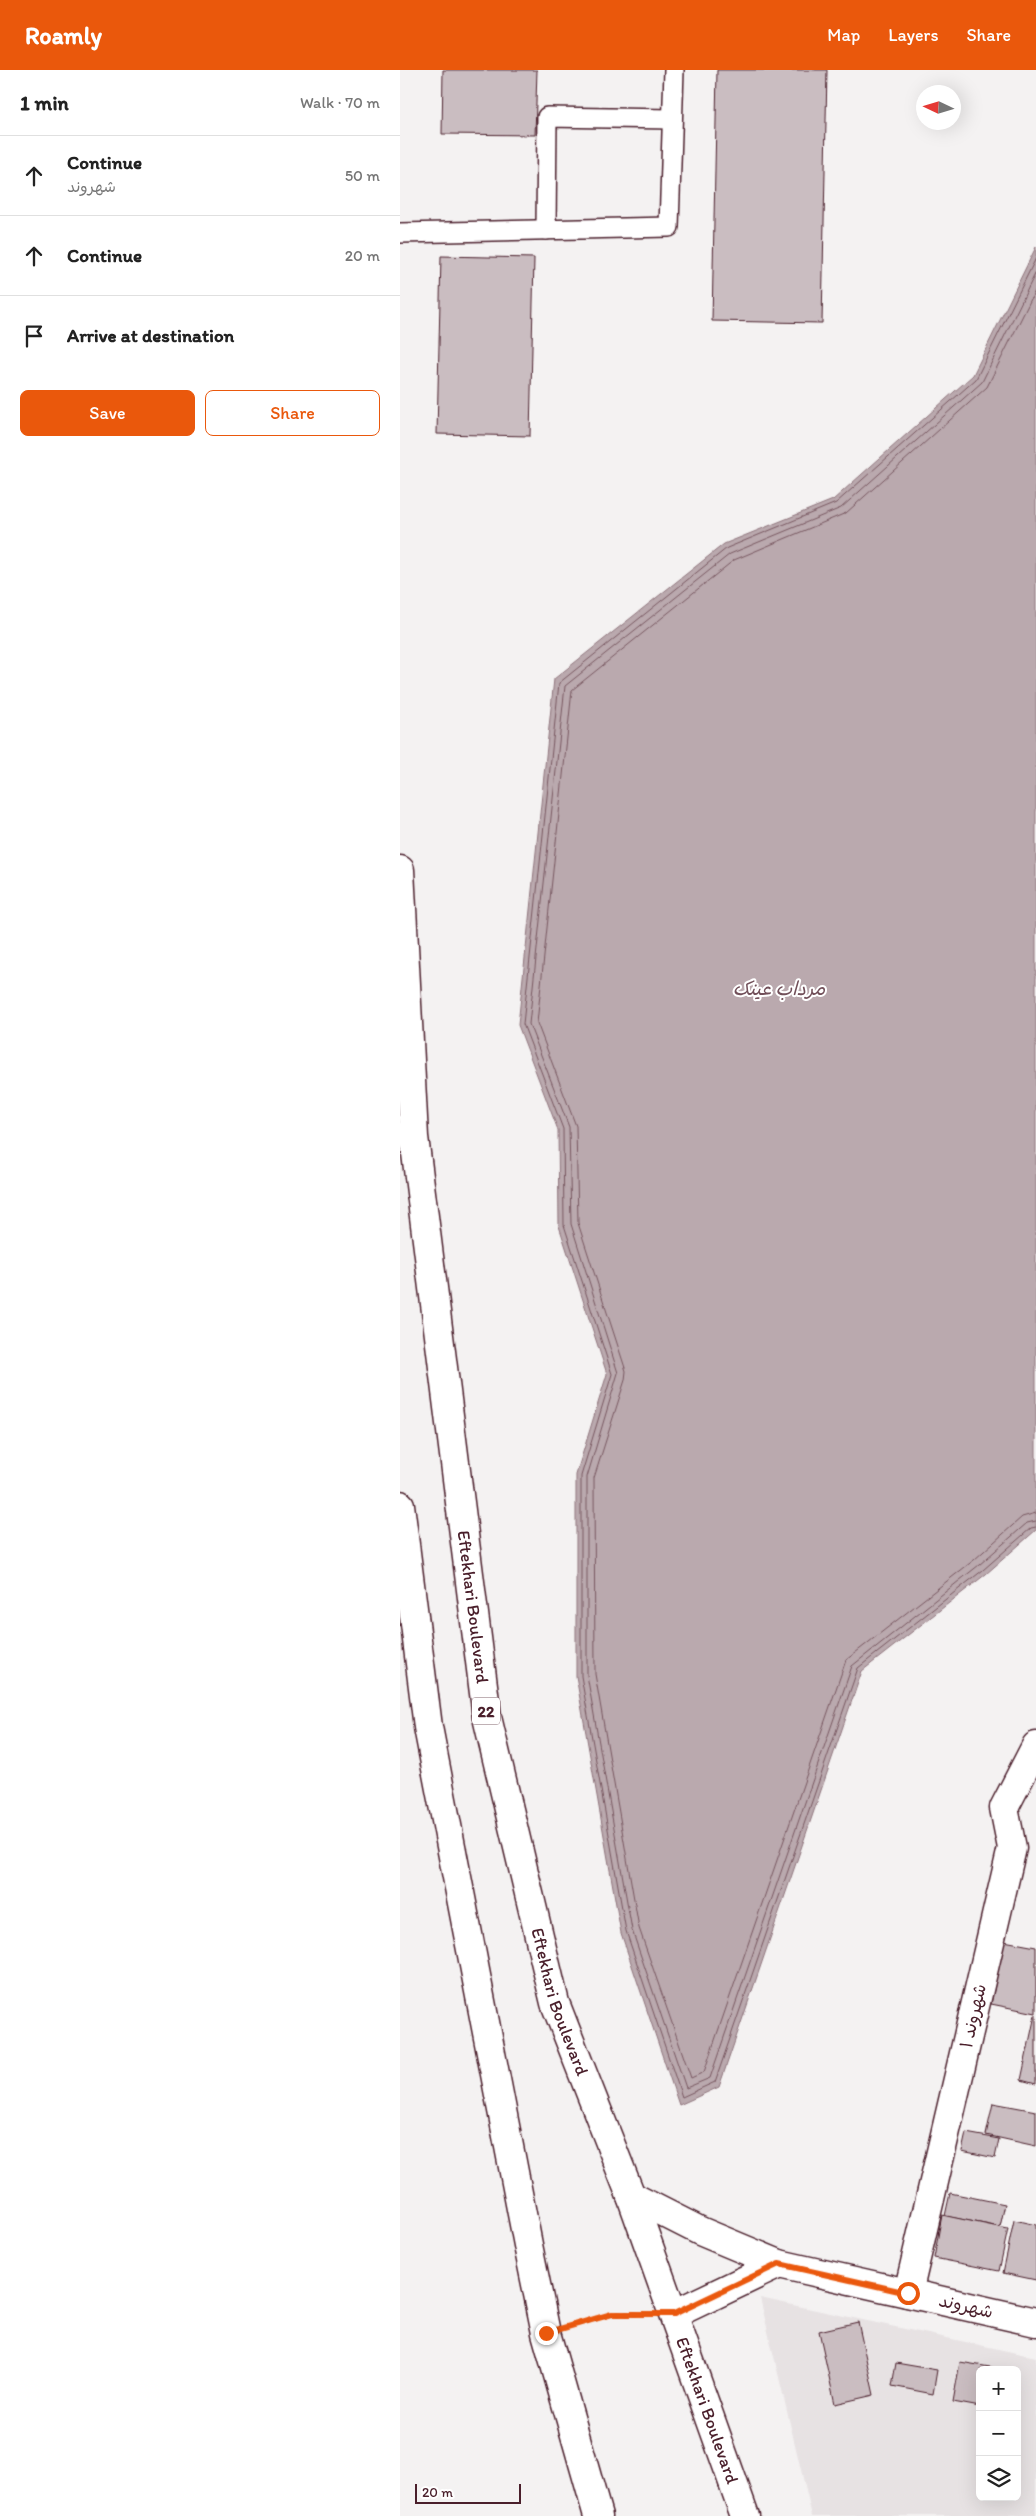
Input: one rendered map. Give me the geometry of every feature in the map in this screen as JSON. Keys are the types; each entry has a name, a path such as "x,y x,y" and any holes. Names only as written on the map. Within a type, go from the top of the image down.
{"main road":[{"name":"Eftekhari Boulevard","path":"400,870 414,1136 487,1717 555,2003 632,2196 745,2516"},
{"path":"400,1505 428,1727 546,2333 598,2516"},
{"name":"شهروند ۱","path":"908,2293 1012,1848 1004,1808 1036,1746"},
{"name":"شهروند","path":"632,2196 700,2231 779,2264 1036,2322"},
{"path":"674,2314 779,2264"}],"lane":[{"path":"400,233 670,227 674,70"},
{"path":"546,230 547,117 672,119"}],"path":[{"path":"546,2333 612,2314 674,2314"}],"shaded area":[{"path":"760,2298 1036,2357 1036,2516 812,2516"}],"water":[{"name":"مرداب عینک","path":"1036,247 1036,1530 986,1574 862,1671 719,2087 679,2105 621,1933 576,1676 576,1475 607,1374 559,1226 558,1130 518,1025 554,679 724,544 833,500 973,375"}],"building":[{"path":"443,70 537,70 535,135 442,134"},
{"path":"717,70 827,70 822,323 712,321"},
{"path":"441,256 534,258 530,436 437,434"},
{"path":"1004,1941 1036,1947 1036,2013 991,2004"},
{"path":"1036,2015 1036,2084 1021,2080"},
{"path":"993,2103 1036,2111 1036,2146 986,2135"},
{"path":"966,2133 999,2139 995,2158 962,2151"},
{"path":"950,2193 1005,2204 1000,2227 945,2216"},
{"path":"942,2215 1008,2229 999,2271 934,2258"},
{"path":"1014,2220 1036,2225 1036,2280 1003,2273"},
{"path":"858,2322 874,2395 835,2404 819,2331"},
{"path":"960,2362 984,2366 976,2366 976,2406 953,2402"},
{"path":"896,2363 937,2370 933,2394 892,2386"}],"route":[{"path":"546,2333 612,2314 674,2314 728,2290 779,2264 908,2293"}]}
